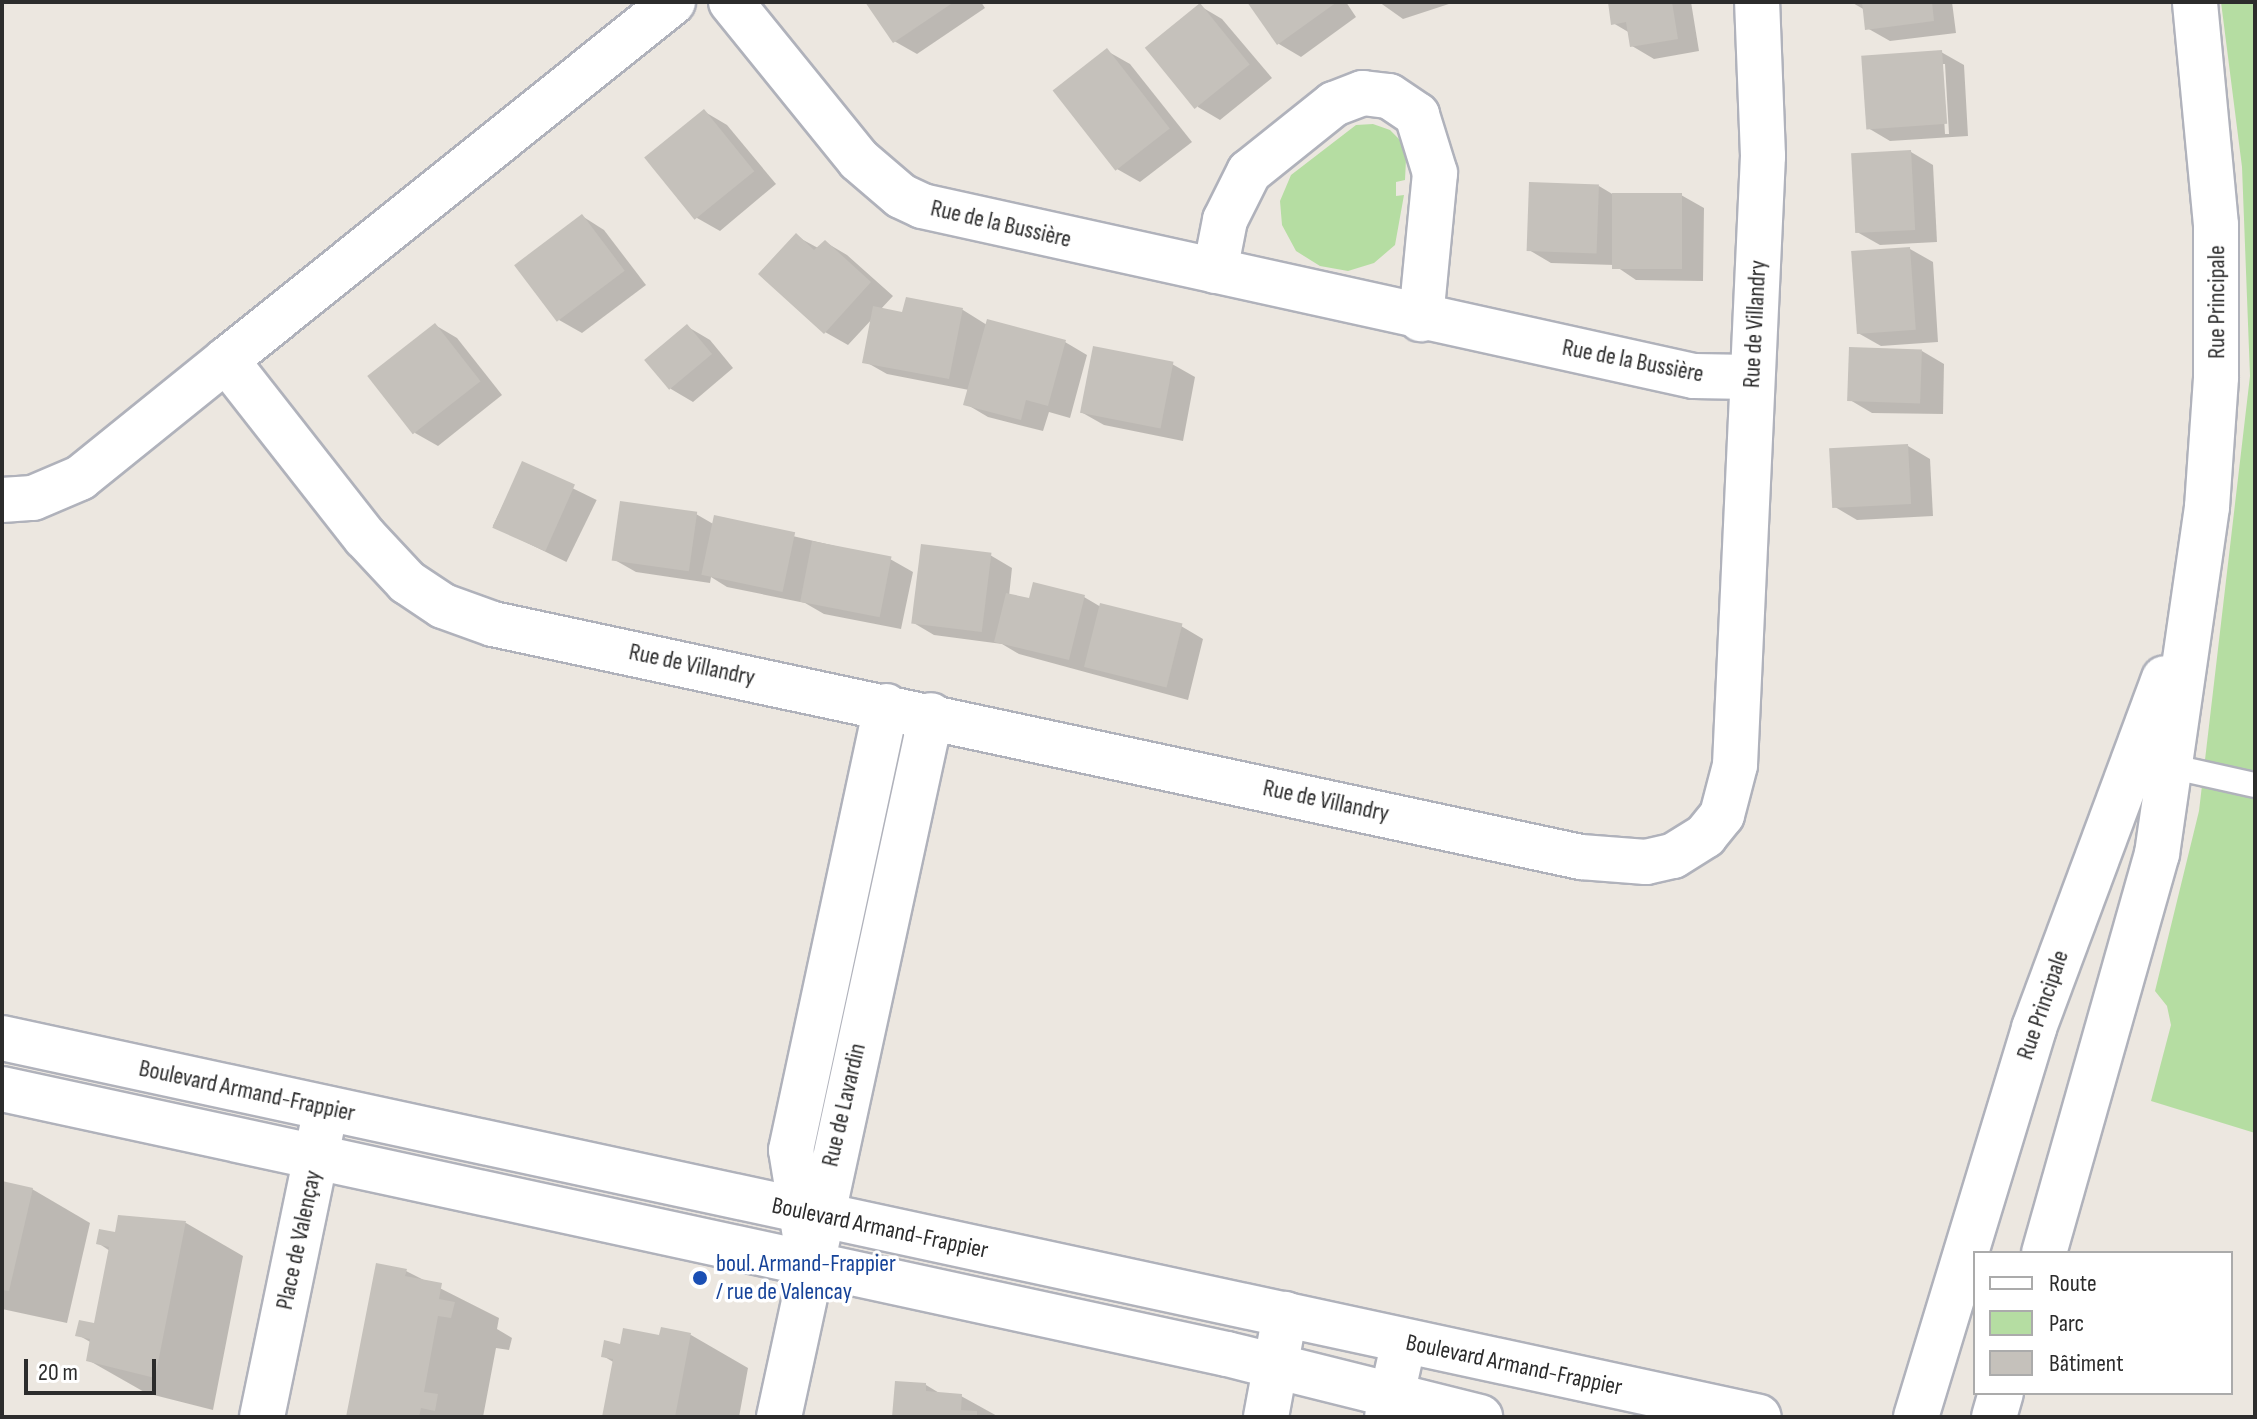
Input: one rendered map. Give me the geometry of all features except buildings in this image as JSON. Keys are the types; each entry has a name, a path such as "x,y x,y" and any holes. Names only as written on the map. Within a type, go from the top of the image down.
{"street":[{"path":"2,500 33,498 80,478 673,2"},
{"name":"Rue de la Bussière","path":"731,2 838,136 901,196 942,213 1694,376 1751,377"},
{"name":"Rue de Villandry","path":"226,360 392,568 443,606 493,624 931,715 1581,857 1646,862 1673,856 1705,836 1722,815 1735,765 1763,156 1764,72 1757,2"},
{"name":"Rue Principale","path":"1916,1417 1996,1144 2152,762 2193,601 2207,507 2218,309 2212,153 2195,2"},
{"path":"1215,271 1225,220 1249,172 1334,104 1363,93 1389,96 1417,115 1435,173 1421,319"},
{"name":"Rue de Lavardin","path":"810,1212 791,1150 886,706"},
{"name":"Rue de Lavardin","path":"809,1265 810,1212 931,715"},
{"name":"Rue Principale","path":"2045,1251 2125,981 2157,854 2152,762"},
{"name":"Boulevard Armand-Frappier","path":"2,1038 1759,1417"},
{"name":"Boulevard Armand-Frappier","path":"2,1089 1275,1367 1390,1406 1480,1417"},
{"name":"Place de Valençay","path":"262,1417 326,1109"},
{"path":"779,1417 809,1265"},
{"path":"1266,1417 1285,1314"},
{"path":"1390,1406 1404,1341"},
{"path":"1994,1417 2000,1395"}],"lane":[{"path":"2152,762 2255,785"}],"green space":[{"path":"2221,2 2255,2 2255,1133 2151,1101 2171,1025 2167,1006 2155,991 2199,811 2250,376 2242,167"},
{"path":"1373,124 1390,130 1401,141 1406,159 1405,180 1396,182 1396,196 1404,195 1395,245 1374,263 1348,271 1320,266 1296,251 1282,225 1280,201 1291,175 1356,125"}],"place":[{"name":"boul. Armand-Frappier / rue de Valencay","path":"700,1278"}]}
